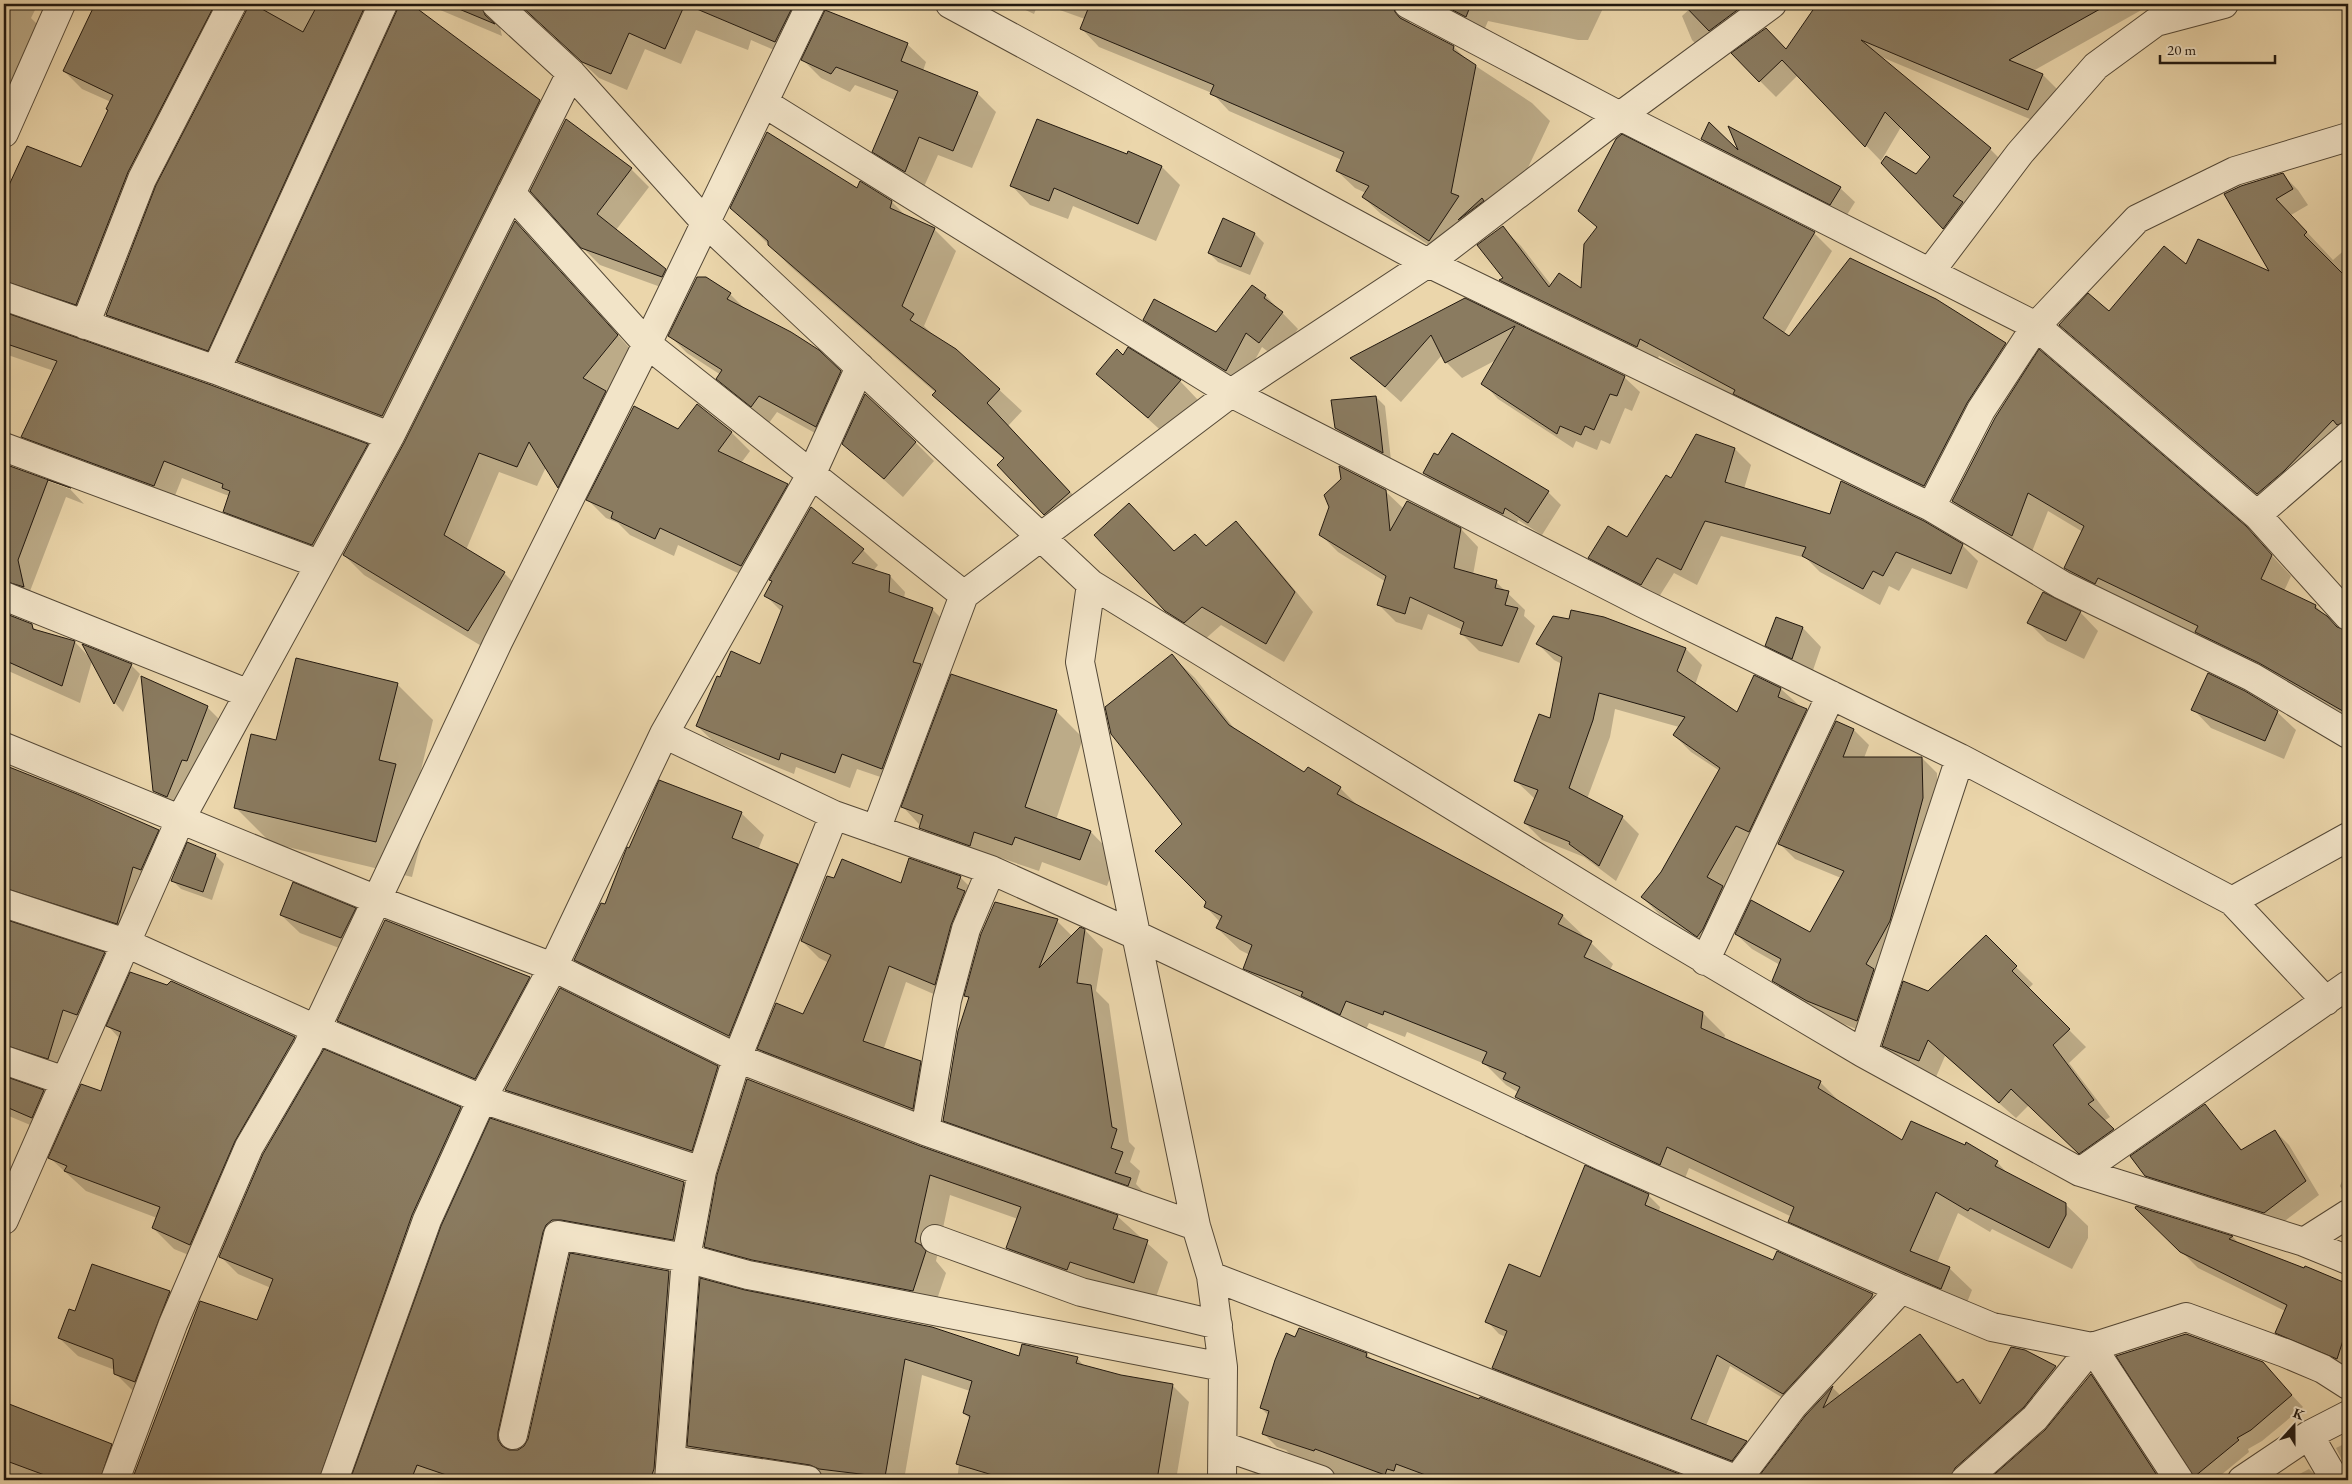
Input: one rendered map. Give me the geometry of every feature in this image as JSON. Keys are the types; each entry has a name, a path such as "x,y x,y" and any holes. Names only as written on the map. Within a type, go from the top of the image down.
{"street":[{"path":"4,133 61,4"},
{"path":"85,325 142,179 232,4"},
{"path":"216,370 383,4"},
{"path":"496,4 571,73 705,222 1091,584 1705,960 1863,1054 2080,1172 2304,1242 2348,1260"},
{"path":"115,1480 173,1324 249,1146 307,1048 498,642 647,344 811,4"},
{"path":"950,4 1428,263 1931,507 2062,585 2252,677 2348,734"},
{"path":"1408,4 1620,116 2036,326 2257,515 2348,615"},
{"path":"876,830 964,595 1231,393 1428,263 1620,116 1772,4"},
{"path":"1930,272 2020,153 2096,66 2156,22 2224,4"},
{"path":"4,1220 181,818 390,436 571,73"},
{"path":"764,103 1231,393 1634,599 1960,758 2232,901 2326,1001"},
{"path":"1931,507 1981,410 2036,326 2137,219 2235,171 2348,137"},
{"path":"511,193 647,344 964,595"},
{"path":"4,296 216,370 390,436"},
{"path":"334,1480 428,1220 482,1099 554,967 664,734 812,473 860,367"},
{"path":"2257,515 2348,436"},
{"path":"4,447 319,564"},
{"path":"1091,584 1080,662 1138,936 1196,1226 1211,1276 1223,1367 1222,1480"},
{"path":"4,596 248,694"},
{"path":"1705,960 1832,695"},
{"path":"664,734 834,815 991,870 1138,936 1604,1157 1900,1290 1992,1327 2092,1347 2186,1317 2285,1353 2323,1369 2348,1384"},
{"path":"4,747 377,900 554,967 737,1058 926,1132 1196,1226"},
{"path":"1863,1054 1960,758"},
{"path":"808,1480 670,1470 686,1258 702,1171 737,1058 834,815"},
{"path":"2232,901 2348,837"},
{"path":"926,1132 947,1000 966,929 991,870"},
{"path":"4,903 126,943 316,1029 482,1099 702,1171"},
{"path":"2080,1172 2348,985"},
{"path":"4,1060 65,1081"},
{"path":"2304,1242 2348,1214"},
{"path":"513,1435 558,1235 686,1258 748,1276 1223,1367"},
{"path":"935,1239 1081,1292 1218,1325"},
{"path":"1211,1276 1701,1474 1737,1480 1794,1406 1900,1290"},
{"path":"1965,1480 2035,1418 2092,1347"},
{"path":"2092,1347 2179,1480"},
{"path":"2242,1480 2309,1435 2348,1415"},
{"path":"2309,1435 2334,1480"},
{"path":"1223,1446 1321,1480"}],"building":[{"path":"95,4 215,4 128,172 76,305 4,281 4,196 27,146 81,167 108,110 106,109 113,95 63,71"},
{"path":"248,4 253,4 303,32 318,4 366,4 208,351 106,315 156,185"},
{"path":"398,4 411,4 540,100 382,416 237,361 397,10"},
{"path":"447,4 481,4 485,15 495,24"},
{"path":"519,4 685,4 665,49 629,33 611,74 582,62"},
{"path":"685,4 794,4 775,42"},
{"path":"1090,4 1393,4 1395,12 1400,18 1454,46 1453,50 1476,65 1451,193 1459,196 1429,241 1362,197 1369,186 1336,171 1344,152 1210,94 1214,85 1080,29"},
{"path":"1441,4 1471,4 1466,17"},
{"path":"1683,4 1742,4 1744,5 1709,31"},
{"path":"1817,4 2109,4 2009,60 2043,74 2028,110 1861,40 1991,148 1953,196 1963,202 1943,229 1881,163 1886,156 1916,174 1930,157 1885,112 1865,147 1782,60 1759,82 1731,53 1766,28 1786,49"},
{"path":"825,10 908,43 901,61 978,92 953,151 919,137 905,172 872,152 898,91 836,67 831,74 801,60"},
{"path":"566,119 632,168 597,214 666,269 662,277 581,248 530,191"},
{"path":"1037,119 1127,154 1128,151 1162,166 1138,224 1054,188 1049,201 1010,186"},
{"path":"1709,122 1738,150 1728,126 1841,187 1830,205 1701,139"},
{"path":"767,132 857,188 860,181 892,201 890,208 935,228 902,306 914,314 910,320 956,349 1000,389 987,403 1070,492 1044,515 997,465 1004,458 932,395 936,391 768,245 768,241 730,208"},
{"path":"1622,134 1815,232 1763,318 1789,336 1850,258 1936,299 2006,343 1967,403 1924,486 1733,394 1735,390 1640,339 1637,347 1499,280 1503,278 1477,245 1503,226 1549,287 1559,273 1581,288 1584,244 1597,227 1578,211 1616,139"},
{"path":"2283,173 2293,189 2276,199 2307,232 2304,235 2348,279 2348,421 2337,425 2333,420 2284,471 2257,494 2059,325 2088,293 2109,311 2164,246 2186,264 2198,239 2269,271 2224,194 2241,186"},
{"path":"1482,198 1484,201 1458,220"},
{"path":"1223,218 1255,233 1241,267 1208,253"},
{"path":"515,221 618,335 583,378 606,391 558,488 529,442 517,467 479,453 444,535 505,572 468,631 343,555 404,443"},
{"path":"697,277 706,277 731,293 727,299 791,332 819,350 841,371 816,427 759,396 751,407 716,379 722,370 668,336"},
{"path":"1252,285 1266,295 1264,298 1283,312 1259,343 1246,333 1226,371 1143,320 1154,299 1216,332"},
{"path":"1465,298 1625,376 1617,396 1610,394 1594,430 1585,426 1581,435 1560,426 1557,434 1481,384 1515,326 1445,363 1431,335 1385,387 1350,358"},
{"path":"4,312 211,385 368,444 312,545 223,512 230,491 222,488 223,484 164,461 154,486 21,437 57,361 4,343"},
{"path":"1128,347 1181,380 1148,418 1096,374 1117,349 1123,355"},
{"path":"2039,349 2246,526 2272,555 2261,579 2316,605 2315,608 2327,616 2337,627 2348,631 2348,714 2259,663 2195,632 2198,626 2098,578 2095,584 2064,568 2084,526 2028,493 2012,536 1952,501 1995,418"},
{"path":"865,394 916,442 884,479 842,444"},
{"path":"1376,396 1383,453 1335,428 1331,400"},
{"path":"697,404 732,432 718,451 788,484 741,566 660,528 655,539 611,518 613,512 586,500 634,406 678,429"},
{"path":"1452,433 1549,491 1528,523 1505,508 1503,514 1423,473 1434,453 1438,455"},
{"path":"1696,434 1735,448 1725,482 1830,514 1841,481 1924,521 1963,544 1951,574 1896,552 1883,576 1873,571 1863,589 1802,556 1806,547 1705,521 1681,570 1657,558 1641,585 1588,558 1608,526 1627,537 1666,475 1671,478"},
{"path":"7,465 71,488 48,480 18,560 24,587 4,581 4,472"},
{"path":"1339,466 1386,490 1390,531 1407,501 1461,528 1454,568 1497,580 1495,588 1509,591 1505,605 1518,608 1502,646 1460,634 1464,622 1410,597 1405,614 1377,605 1386,576 1319,535 1329,507 1324,495 1341,479"},
{"path":"1129,503 1174,551 1195,534 1206,546 1236,521 1295,592 1266,644 1202,607 1184,623 1165,611 1094,535"},
{"path":"811,507 864,549 852,563 890,575 889,592 933,608 913,662 921,664 882,769 842,754 835,773 781,753 779,760 696,726 717,676 720,677 731,651 760,664 783,606 764,596 772,581 769,580"},
{"path":"2043,592 2081,611 2066,641 2027,623"},
{"path":"1571,610 1604,617 1686,648 1677,671 1737,712 1754,675 1781,688 1778,697 1807,709 1749,832 1736,826 1707,877 1723,886 1703,929 1697,937 1641,897 1661,872 1720,768 1673,735 1685,717 1599,693 1593,720 1569,788 1623,816 1599,866 1569,844 1570,842 1524,823 1538,790 1514,781 1539,714 1550,718 1562,657 1536,644 1553,616 1569,619"},
{"path":"4,613 32,624 33,629 75,641 62,686 4,660"},
{"path":"1776,617 1803,627 1792,659 1765,646"},
{"path":"82,644 132,664 114,704"},
{"path":"1172,654 1229,725 1304,772 1308,767 1341,787 1337,794 1563,915 1558,924 1592,941 1584,957 1703,1012 1701,1028 1821,1081 1818,1088 1902,1140 1911,1121 1965,1145 1966,1142 1998,1161 1995,1166 2066,1203 2066,1215 2049,1248 1970,1208 1968,1211 1936,1192 1910,1251 1950,1267 1941,1289 1788,1222 1794,1207 1667,1147 1660,1165 1515,1097 1520,1087 1503,1079 1506,1073 1482,1063 1487,1052 1384,1011 1383,1015 1346,1001 1340,1015 1301,996 1303,992 1243,969 1252,945 1216,928 1222,916 1204,907 1206,902 1155,851 1182,824 1111,734 1105,707"},
{"path":"296,658 398,683 379,760 396,764 376,842 234,808 251,734 276,740"},
{"path":"2208,673 2245,691 2278,711 2265,741 2191,710"},
{"path":"951,674 1057,710 1025,807 1091,831 1080,860 1015,837 1012,845 974,832 970,846 919,828 923,815 901,807"},
{"path":"141,676 208,706 187,761 182,760 167,797 153,791"},
{"path":"1836,721 1854,729 1843,757 1922,757 1923,798 1890,921 1866,964 1874,969 1857,1021 1807,1001 1772,981 1781,959 1735,934 1751,900 1810,932 1844,871 1778,844"},
{"path":"4,765 159,830 141,870 133,867 117,924 4,888"},
{"path":"659,780 742,812 732,838 798,864 729,1036 574,960 601,903 605,904 627,847 629,848"},
{"path":"187,842 216,854 203,892 171,881"},
{"path":"909,858 961,876 957,888 965,891 951,925 935,985 889,966 863,1041 921,1061 913,1109 757,1049 776,1003 803,1014 831,955 801,941 827,876 834,878 842,859 901,883"},
{"path":"293,882 356,908 341,938 280,915"},
{"path":"995,902 1058,919 1039,968 1080,927 1085,929 1077,983 1091,985 1112,1127 1117,1129 1111,1148 1123,1152 1115,1173 1131,1178 1128,1186 943,1121 958,1031 969,997 964,996 981,934"},
{"path":"4,919 105,952 77,1015 63,1010 48,1059 4,1045"},
{"path":"385,920 530,977 475,1079 337,1021"},
{"path":"1986,935 2017,966 2012,971 2070,1029 2053,1045 2094,1100 2088,1104 2114,1129 2079,1154 2011,1089 1999,1103 1928,1040 1919,1061 1882,1046 1903,981 1928,991"},
{"path":"130,972 167,985 171,981 295,1037 235,1141 190,1245 152,1228 160,1207 64,1171 67,1166 48,1158 81,1084 101,1091 121,1032 106,1026"},
{"path":"560,988 718,1066 692,1151 505,1090"},
{"path":"324,1049 461,1107 412,1215 319,1480 132,1480 200,1301 257,1320 273,1279 219,1257 263,1154"},
{"path":"4,1076 44,1090 32,1118 4,1106"},
{"path":"747,1079 920,1146 1118,1215 1113,1229 1148,1240 1134,1283 1070,1262 1067,1270 1006,1248 1021,1207 930,1175 915,1242 926,1251 913,1291 752,1260 704,1247 717,1175"},
{"path":"2205,1104 2241,1150 2275,1130 2306,1181 2264,1213 2145,1176 2130,1156"},
{"path":"490,1118 684,1182 673,1240 561,1220 552,1220 546,1225 498,1432 498,1440 502,1446 509,1450 518,1450 524,1446 528,1439 570,1253 669,1271 654,1469 650,1480 461,1480 417,1465 411,1480 350,1480 441,1226"},
{"path":"1585,1165 1649,1194 1645,1205 1773,1260 1777,1251 1873,1294 1783,1394 1717,1355 1691,1419 1747,1441 1732,1461 1492,1368 1507,1331 1485,1322 1509,1264 1540,1277"},
{"path":"2136,1206 2233,1236 2229,1239 2304,1268 2305,1266 2348,1284 2348,1325 2337,1359 2275,1333 2287,1305 2180,1252 2135,1208"},
{"path":"92,1264 170,1291 135,1382 114,1374 113,1359 58,1338 69,1309 75,1311"},
{"path":"700,1278 745,1290 932,1327 1019,1356 1022,1344 1078,1357 1076,1363 1121,1375 1173,1384 1157,1480 1009,1480 956,1464 970,1416 963,1413 972,1381 905,1359 885,1477 819,1469 810,1465 687,1446"},
{"path":"1299,1328 1367,1353 1366,1357 1479,1399 1480,1397 1695,1480 1439,1480 1396,1464 1394,1471 1387,1469 1385,1475 1315,1449 1314,1451 1262,1434 1269,1411 1260,1408 1275,1360 1286,1333 1295,1337"},
{"path":"1920,1334 1957,1383 1963,1379 1980,1404 2011,1347 2025,1350 2056,1366 2024,1407 1955,1468 1950,1480 1756,1480 1805,1416 1833,1386 1823,1408"},
{"path":"2186,1334 2263,1362 2292,1395 2251,1430 2237,1438 2239,1440 2194,1477 2116,1356"},
{"path":"2091,1374 2160,1480 1988,1480 2045,1430"},
{"path":"4,1402 112,1444 100,1480 58,1480 4,1460"}]}
